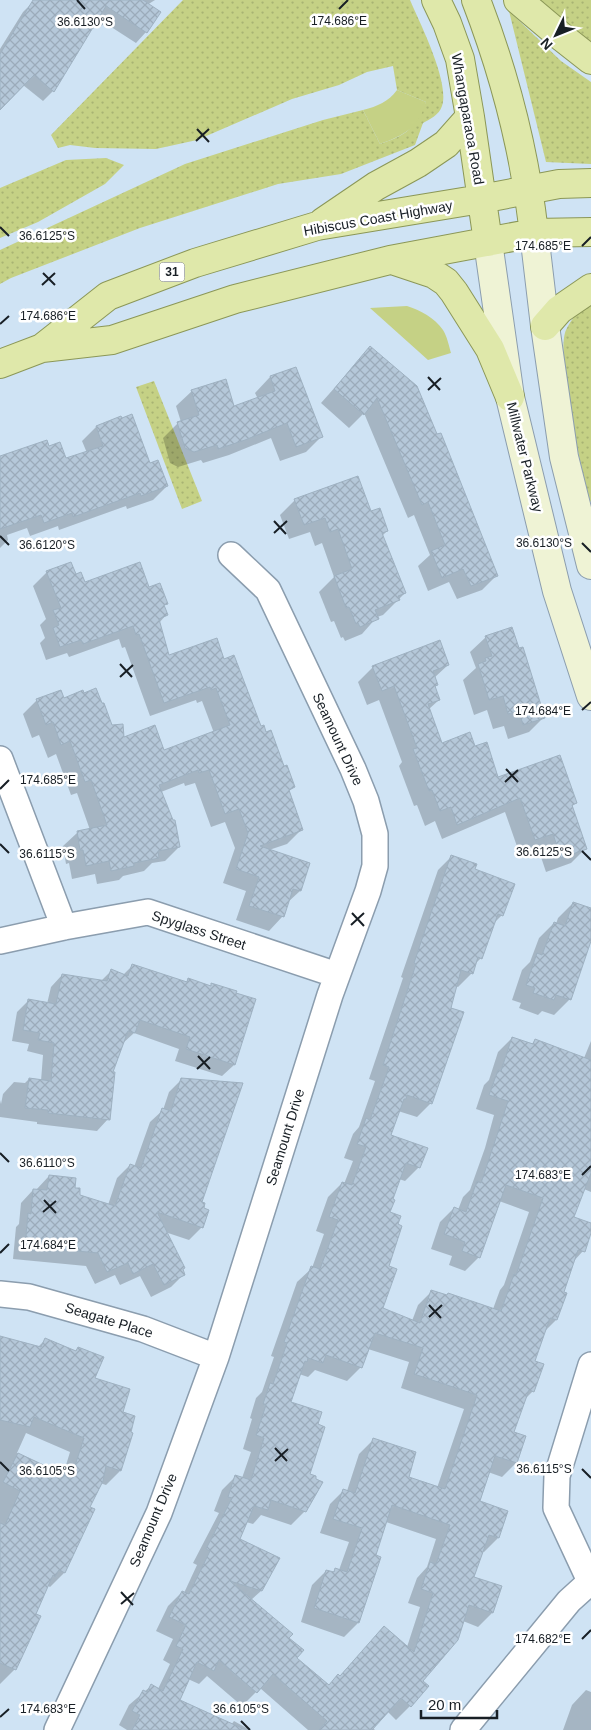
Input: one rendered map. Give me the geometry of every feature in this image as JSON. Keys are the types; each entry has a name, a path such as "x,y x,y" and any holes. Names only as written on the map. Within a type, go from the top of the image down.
{"main road":[{"name":"Whangaparaoa Road","path":"436,0 447,23 460,59 488,242"},
{"path":"476,0 493,45 529,189 545,326 564,457 591,565"},
{"path":"518,0 591,60"},
{"path":"317,226 376,186 418,163 446,144 470,117"},
{"name":"Hibiscus Coast Highway","path":"42,348 108,296 195,263 317,226 481,200 560,184 591,182"},
{"name":"Hibiscus Coast Highway","path":"0,364 42,348 112,340 235,299 390,260 534,233 591,232"},
{"name":"Millwater Parkway","path":"488,242 510,397 557,591 591,696"},
{"path":"390,260 434,274 446,282 490,349 510,397"},
{"path":"545,326 559,310 591,288"}],"street":[{"name":"Seamount Drive","path":"57,1730 158,1513 216,1357 337,975 368,891 375,866 375,834 366,801 353,769 268,590 231,555"},
{"path":"0,759 64,927"},
{"name":"Spyglass Street","path":"0,941 148,912 337,975"},
{"name":"Seagate Place","path":"0,1294 29,1297 143,1329 216,1357"},
{"path":"463,1730 569,1601 590,1581 556,1508 557,1476 591,1364"}],"green space":[{"path":"183,0 410,0 438,68 443,96 441,109 423,123 415,145 341,174 278,184 140,228 0,284 0,250 185,164 323,120 363,110 380,144 398,137 409,129 426,102 397,90 393,66 367,72 339,85 292,99 197,140 156,149 95,148 70,145 58,148 51,135"},
{"path":"532,0 591,0 591,48"},
{"path":"509,11 561,61 591,82 591,164 546,162"},
{"path":"397,90 426,102 415,124 403,134 380,144 363,110 382,103"},
{"path":"106,158 124,165 105,184 38,222 0,238 0,188 66,160"},
{"path":"591,303 591,503 571,415 564,363 564,343 566,330 570,322"},
{"path":"407,306 427,315 440,326 446,335 451,353 428,360 370,308"},
{"path":"154,381 202,501 182,509 136,387"}],"building":[{"path":"33,0 143,0 161,12 147,33 106,6 54,92 34,75 0,110 0,54"},
{"path":"370,346 417,386 437,434 441,433 498,576 471,586 463,569 442,578 431,551 445,545 428,502 422,505 377,398 364,415 334,389"},
{"path":"296,367 323,437 296,447 287,423 218,449 217,445 194,452 185,448 177,422 199,415 191,390 226,379 234,406 275,391 270,376"},
{"path":"132,414 150,463 158,460 168,486 141,496 140,493 73,517 72,513 44,523 41,515 0,529 0,456 47,440 49,446 60,442 66,458 103,446 96,426 121,416 122,418"},
{"path":"358,476 371,511 380,508 388,531 382,533 406,593 398,596 400,600 375,610 379,619 360,627 358,623 356,624 349,607 346,608 334,576 352,569 338,529 330,532 325,518 304,525 294,499"},
{"path":"71,562 76,574 81,572 85,582 140,562 149,587 160,583 168,604 164,605 168,615 159,619 169,655 217,638 224,659 234,655 261,726 264,725 266,732 271,730 284,766 287,765 295,787 289,790 303,830 260,846 310,863 301,891 293,889 284,917 249,906 259,877 236,869 248,833 239,809 225,814 209,770 199,773 198,770 159,785 173,820 175,820 180,847 158,851 159,858 134,863 134,866 111,871 109,861 86,866 83,850 80,850 77,831 107,825 91,780 85,782 70,741 61,745 53,722 46,725 36,699 61,690 64,698 83,690 84,693 96,688 112,725 123,724 124,737 155,725 164,750 230,725 216,688 211,690 210,687 164,703 139,634 136,635 133,626 83,644 81,640 60,647 53,628 59,625 53,610 61,608 46,571"},
{"path":"512,627 519,648 523,647 545,718 523,725 519,711 508,714 503,696 489,700 478,664 486,661 485,658 492,656 485,636"},
{"path":"440,640 449,665 433,671 438,685 435,686 440,700 428,704 442,743 470,732 475,746 487,742 498,777 560,755 577,803 572,805 587,849 561,858 553,834 535,840 520,798 457,825 451,807 440,811 432,790 429,791 413,749 417,748 394,686 382,691 372,666"},
{"path":"451,855 477,864 475,869 515,884 503,916 498,914 482,959 478,957 473,974 461,970 451,1008 464,1012 432,1104 407,1095 391,1135 428,1148 420,1168 406,1163 393,1199 395,1200 390,1212 401,1216 398,1224 402,1226 389,1266 397,1269 383,1308 420,1323 431,1290 447,1295 448,1293 501,1311 514,1274 516,1275 543,1198 506,1185 480,1258 462,1251 465,1242 444,1234 454,1207 466,1212 477,1181 481,1183 498,1132 508,1101 489,1095 498,1070 501,1071 512,1037 533,1044 535,1039 591,1060 591,1173 574,1217 591,1223 591,1233 585,1252 578,1250 564,1292 567,1293 557,1320 550,1318 535,1361 544,1364 534,1392 529,1390 514,1432 526,1436 517,1463 495,1456 480,1501 508,1511 499,1538 489,1535 474,1577 502,1586 493,1613 469,1605 458,1640 423,1681 429,1686 411,1707 401,1698 372,1730 319,1730 327,1721 273,1674 257,1693 219,1660 214,1671 197,1662 180,1700 246,1730 132,1730 140,1715 132,1711 143,1690 147,1692 151,1684 163,1691 183,1649 176,1646 186,1625 169,1617 182,1591 189,1594 210,1551 206,1549 232,1498 228,1497 235,1475 251,1480 264,1438 256,1435 266,1405 263,1404 270,1383 273,1384 287,1343 284,1342 311,1266 320,1269 338,1220 329,1217 342,1182 352,1185 366,1147 357,1144 366,1118 370,1120 389,1067 383,1065 416,964 414,963","holes":["375,1333 423,1348 414,1374 477,1395 445,1489 409,1477 416,1452 373,1438 355,1493 343,1489 333,1519 362,1528 347,1572 335,1568 334,1572 326,1570 314,1608 359,1623 381,1557 376,1555 392,1505 450,1525 436,1564 430,1562 421,1589 433,1593 414,1652 384,1626 340,1676 338,1674 329,1685 297,1658 304,1650 289,1638 293,1634 230,1581 262,1591 280,1558 240,1539 254,1506 268,1510 271,1500 306,1512 323,1482 310,1474 325,1427 318,1424 322,1412 291,1402 305,1361 307,1362 308,1358 323,1363 326,1355 362,1368"]},
{"path":"573,902 591,908 591,941 571,1000 556,995 554,1000 533,993 535,988 526,985 537,953 542,955 554,922 565,926"},
{"path":"132,964 187,982 188,978 211,986 211,983 256,999 235,1065 186,1049 190,1037 140,1020 135,1033 128,1031 113,1072 115,1072 110,1120 48,1113 48,1110 25,1108 29,1078 51,1081 54,1043 38,1040 40,1033 23,1030 28,999 56,1004 62,974 107,981 111,969 128,976"},
{"path":"181,1078 243,1083 202,1202 205,1203 204,1208 209,1210 203,1228 157,1212 185,1268 183,1269 185,1275 164,1285 153,1264 133,1274 128,1263 107,1272 98,1253 25,1246 28,1213 31,1214 33,1189 47,1190 49,1175 76,1178 75,1188 80,1188 80,1195 115,1206 130,1164 141,1168 162,1108 171,1111"},
{"path":"0,1336 41,1347 45,1338 76,1351 78,1347 104,1357 95,1378 130,1389 123,1412 135,1416 131,1432 133,1433 121,1471 106,1466 103,1481 90,1507 95,1509 65,1573 59,1570 55,1577 53,1575 36,1614 41,1616 16,1670 0,1663 0,1523 5,1525 20,1491 3,1482 18,1453 71,1478 84,1438 34,1417 30,1427 0,1420"}]}
